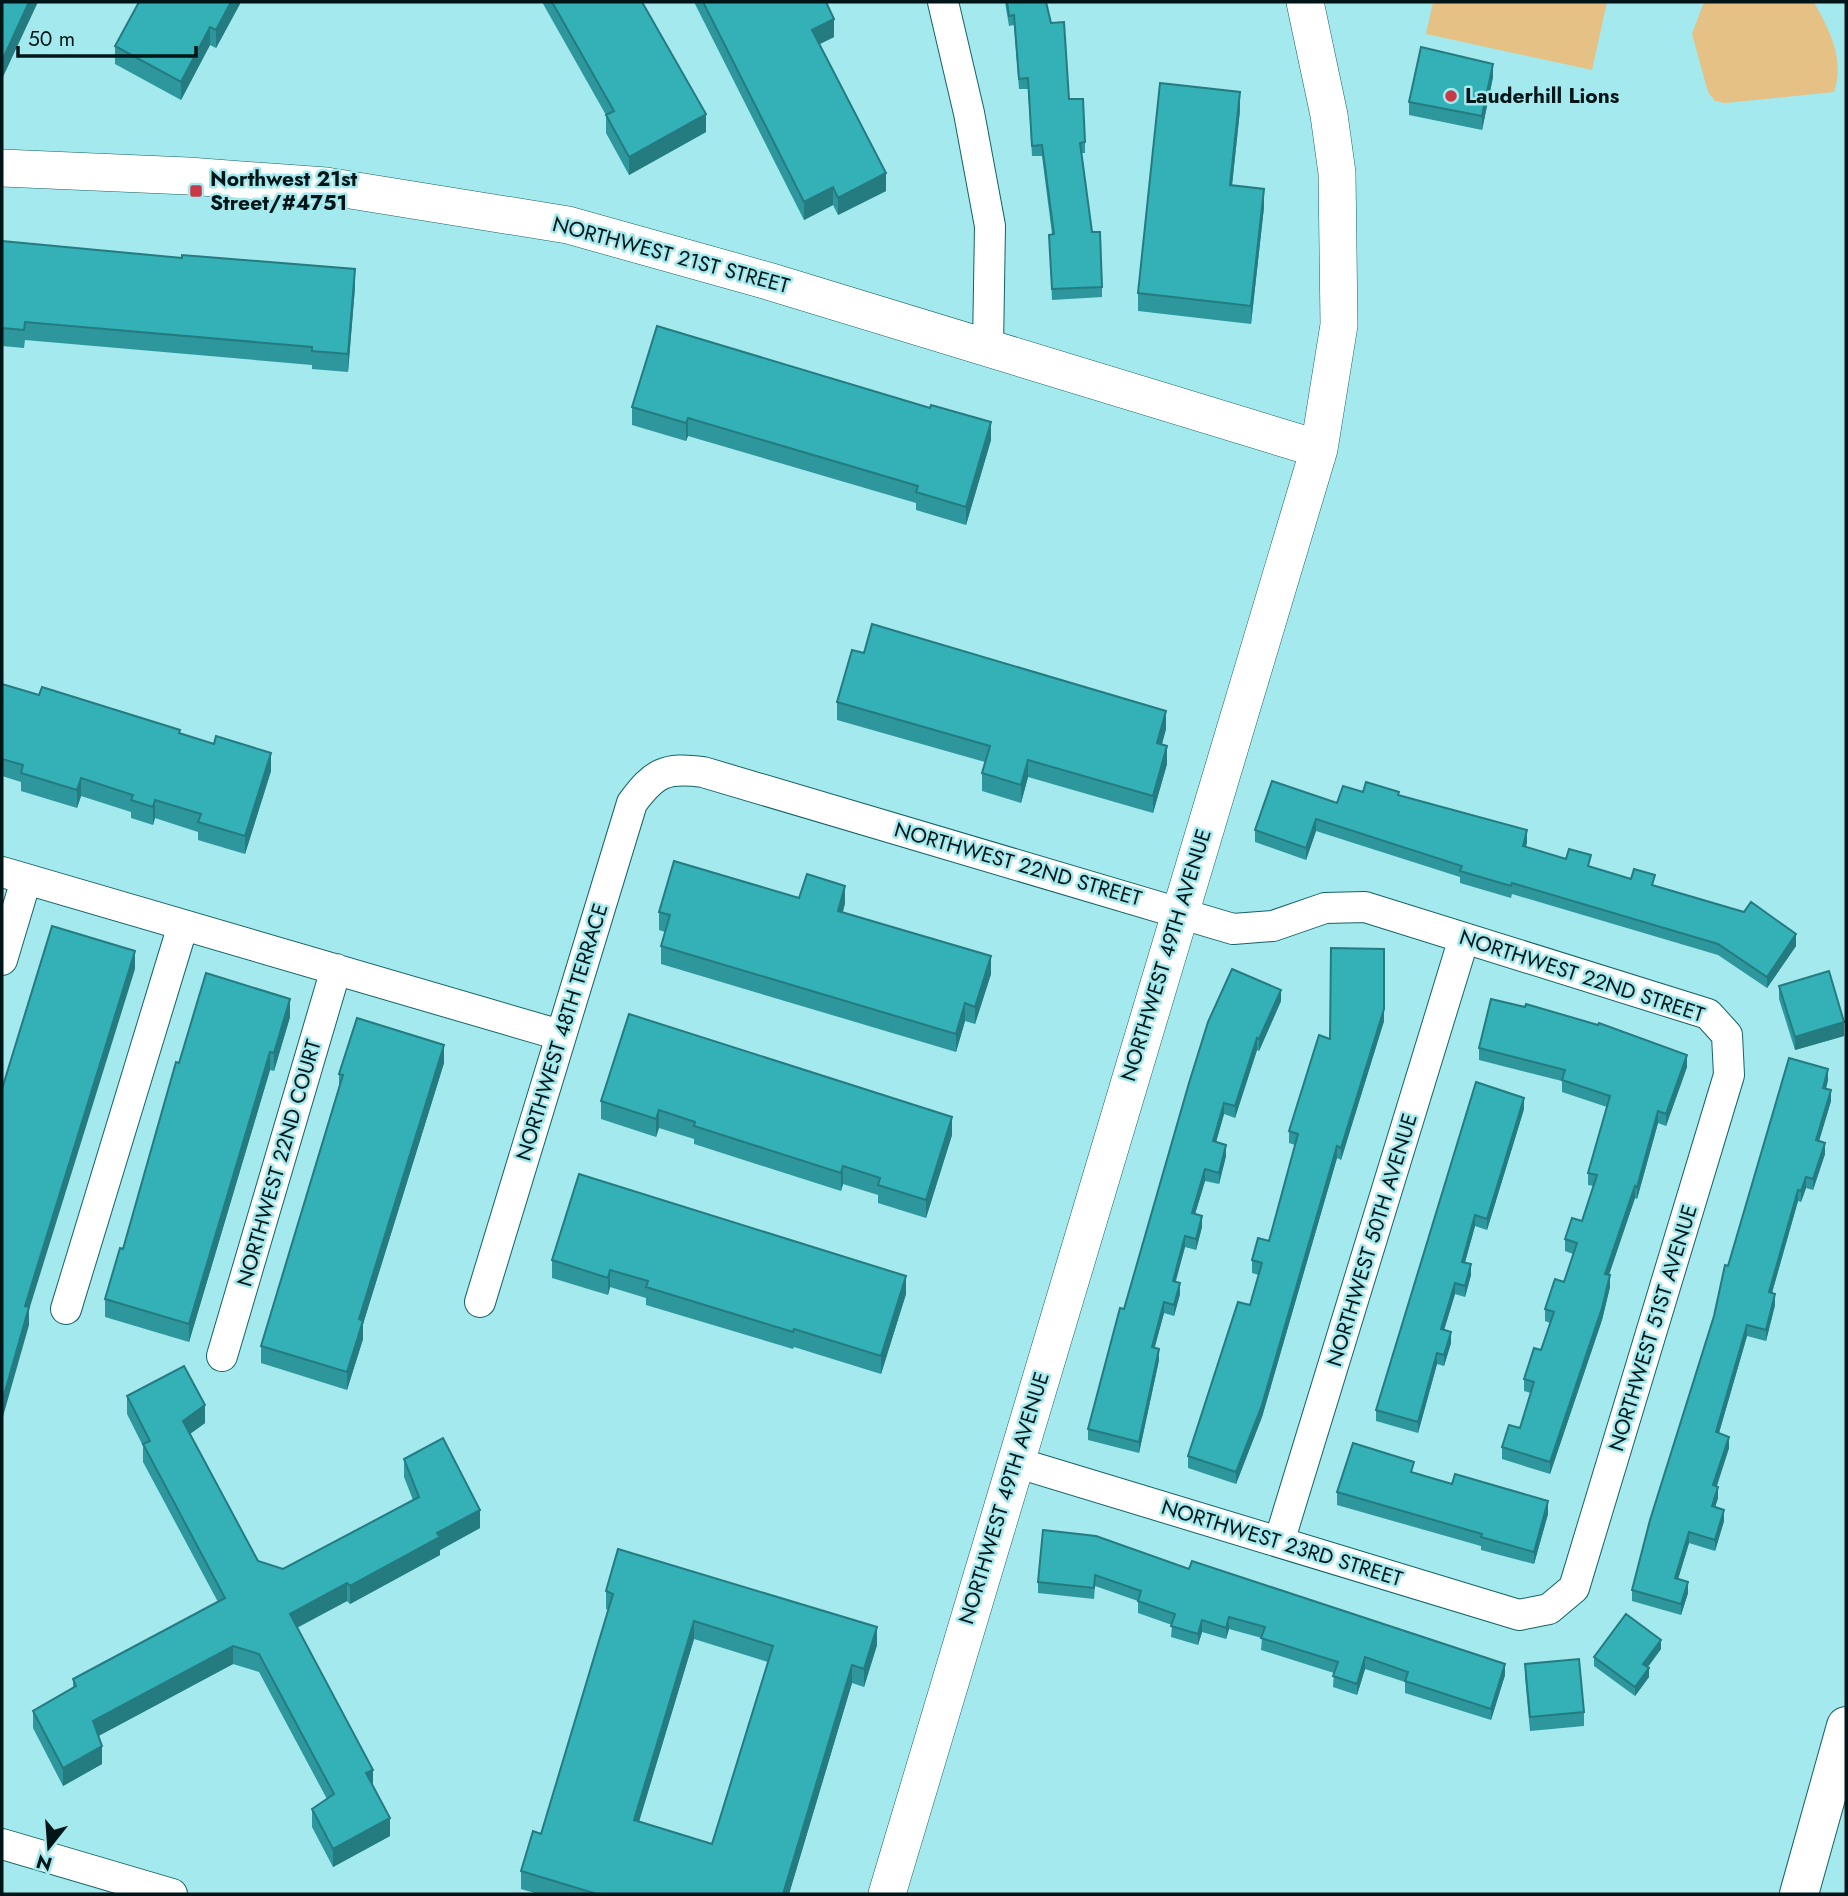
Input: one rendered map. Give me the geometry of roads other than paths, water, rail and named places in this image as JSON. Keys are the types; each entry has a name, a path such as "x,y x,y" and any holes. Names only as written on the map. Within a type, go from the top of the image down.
{"highway":[{"path":"1799,1894 1846,1726"}],"street":[{"path":"943,2 969,113 990,226 988,347"},
{"name":"NORTHWEST 49TH AVENUE","path":"887,1894 1319,449 1339,325 1337,173 1329,115 1304,2"},
{"name":"NORTHWEST 21ST STREET","path":"2,168 188,176 326,186 568,225 768,281 1319,449"},
{"name":"NORTHWEST 22ND STREET","path":"662,773 680,769 703,772 1233,929 1273,926 1325,908 1365,907 1708,1014 1727,1035"},
{"name":"NORTHWEST 48TH TERRACE","path":"480,1302 632,803 645,785 662,773"},
{"path":"2,960 14,876 560,1035"},
{"path":"66,1309 183,925"},
{"name":"NORTHWEST 50TH AVENUE","path":"1279,1542 1464,938"},
{"name":"NORTHWEST 22ND COURT","path":"222,1356 336,969"},
{"name":"NORTHWEST 51ST AVENUE","path":"1549,1609 1574,1588 1729,1075 1727,1035"},
{"name":"NORTHWEST 23RD STREET","path":"1015,1462 1518,1615 1549,1609"},
{"path":"2,1844 172,1894"}],"place":[{"name":"Lauderhill Lions","path":"1451,96"},
{"name":"Northwest 21st Street/#4751","path":"196,191"}]}
